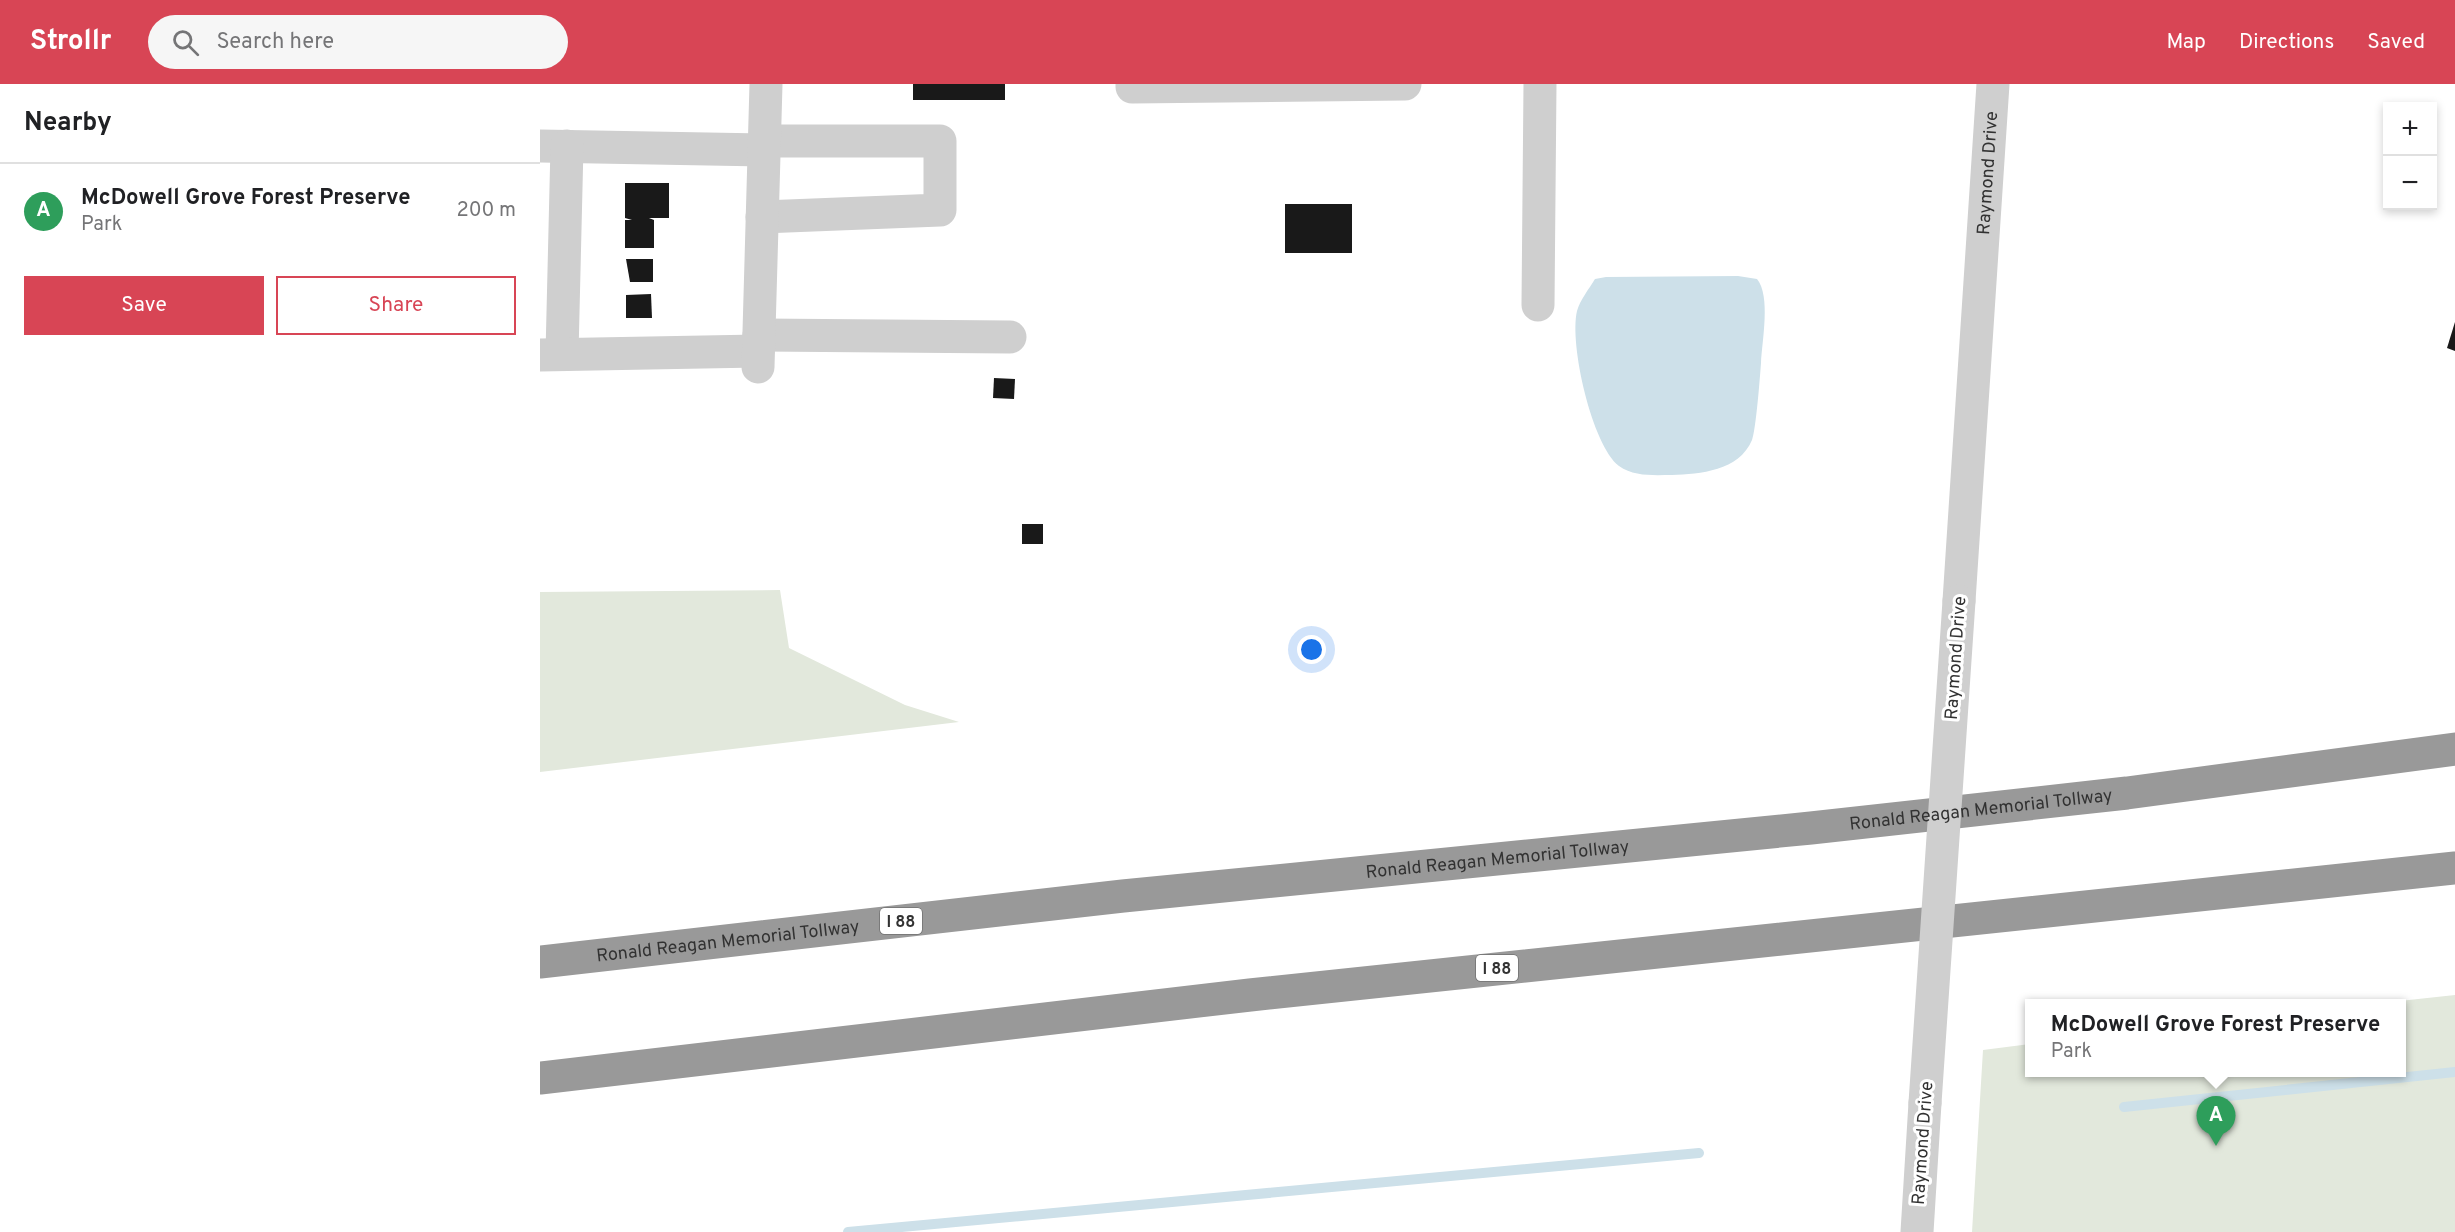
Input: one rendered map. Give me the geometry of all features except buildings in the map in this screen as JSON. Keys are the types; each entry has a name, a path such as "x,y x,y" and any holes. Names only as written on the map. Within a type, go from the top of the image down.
{"highway":[{"name":"Ronald Reagan Memorial Tollway","path":"540,962 1123,896 1811,828 2115,794 2455,749"},
{"name":"I 88","path":"540,1078 1250,995 2455,868"}],"street":[{"path":"758,351 766,84"},
{"path":"1132,84 1132,87 1405,84"},
{"path":"1538,305 1540,84"},
{"name":"Raymond Drive","path":"1917,1232 1993,84"},
{"path":"762,217 940,210 940,141 553,146 551,354 758,351 1010,337"}],"shaded area":[{"path":"1738,276 1757,279 1764,296 1765,307 1758,403 1752,440 1738,458 1718,469 1706,472 1645,475 1625,470 1609,455 1600,438 1585,393 1576,346 1575,326 1580,303 1595,279 1606,277"},
{"path":"780,590 789,648 905,705 959,722 540,772 540,592"},
{"path":"2455,995 2455,1232 1972,1232 1983,1050 2025,1045 2025,1077 2406,1077 2406,1000"}],"waterway":[{"path":"2124,1107 2455,1072"},
{"path":"848,1232 1699,1153"}],"place":[{"name":"McDowell Grove Forest Preserve","path":"2216,1146"}]}
